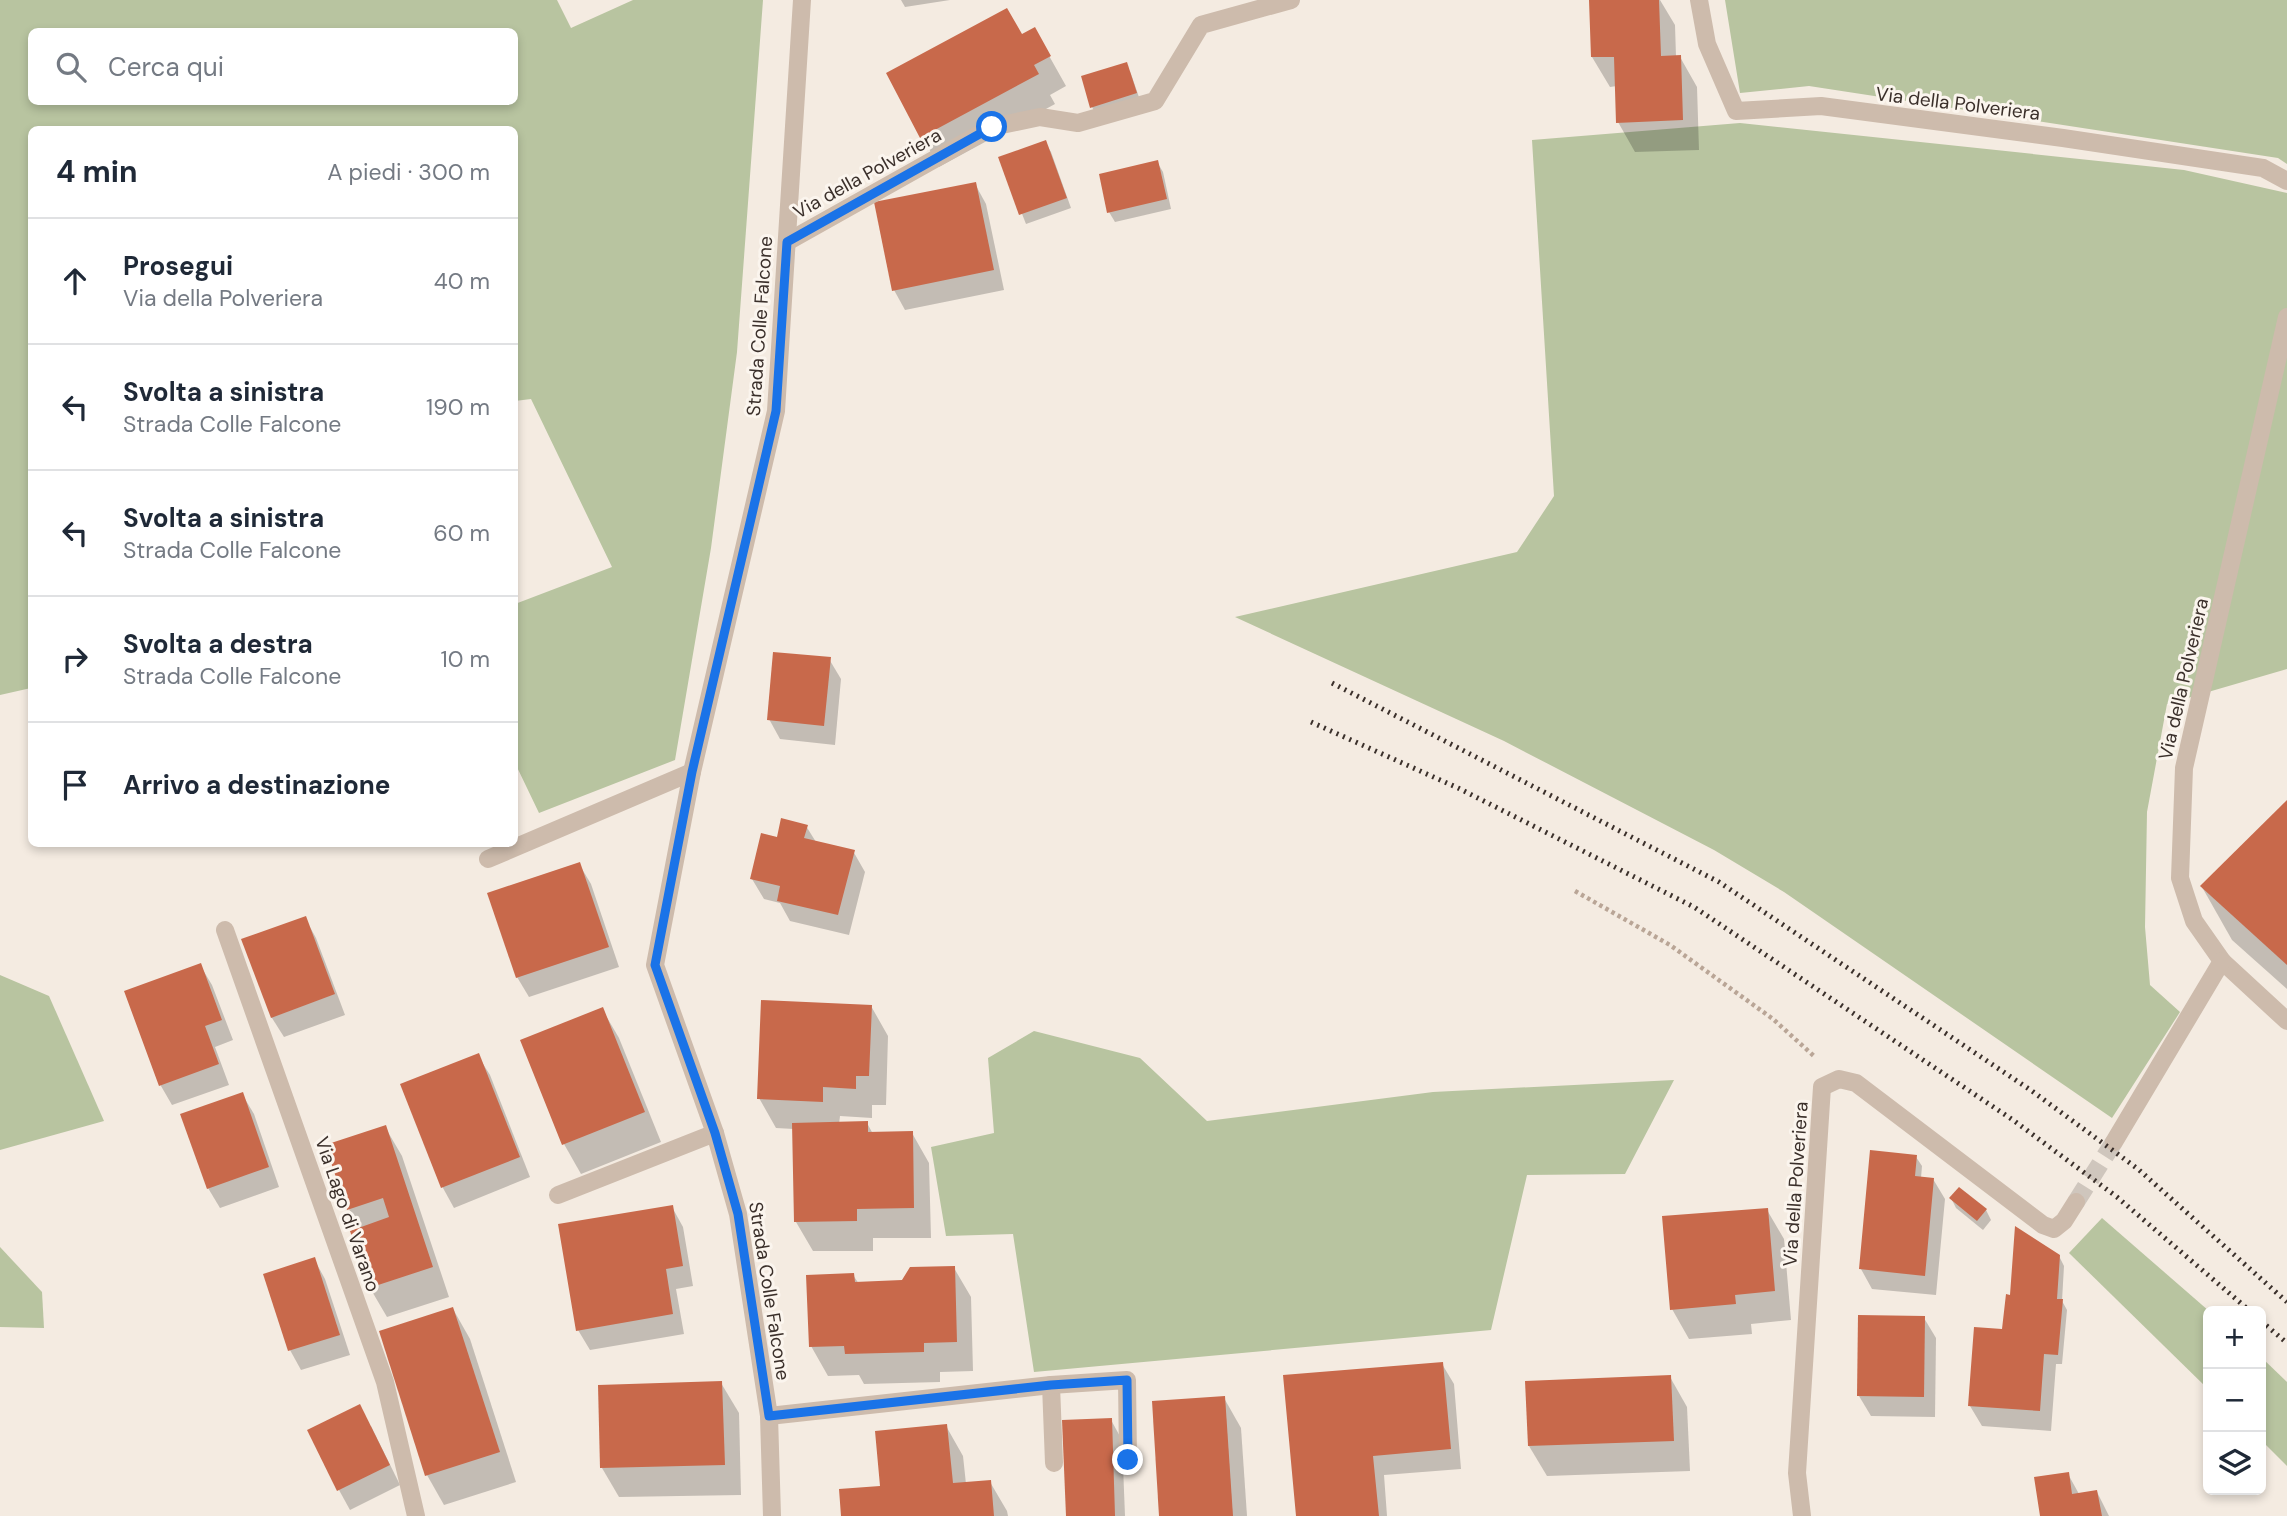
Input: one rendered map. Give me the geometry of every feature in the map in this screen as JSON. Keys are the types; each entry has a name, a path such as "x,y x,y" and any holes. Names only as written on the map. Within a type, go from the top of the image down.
{"street":[{"name":"Strada Colle Falcone","path":"772,1516 769,1416 738,1214 715,1133 655,965 692,772 776,411 802,0"},
{"name":"Via della Polveriera","path":"787,242 992,127 1040,117 1079,122 1155,101 1201,25 1291,0"},
{"name":"Via della Polveriera","path":"1699,0 1707,44 1736,111 1821,106 2263,168 2287,181"},
{"name":"Via della Polveriera","path":"2287,317 2184,768 2180,878 2194,921 2222,961 2287,1021"},
{"path":"518,846 692,772"},
{"path":"488,859 516,847"},
{"name":"Via Lago di Varano","path":"225,929 385,1382 416,1516"},
{"path":"2113,1142 2222,961"},
{"name":"Via della Polveriera","path":"1802,1516 1797,1473 1822,1087 1839,1079"},
{"path":"1839,1079 1856,1083 2043,1225 2054,1229 2064,1222 2077,1202"},
{"path":"558,1195 715,1133"},
{"path":"769,1416 1051,1385 1127,1380 1128,1460"},
{"path":"1051,1385 1054,1463"}],"path":[{"path":"1575,891 1670,946 1763,1012 1839,1079"}],"green space":[{"path":"0,0 557,0 571,28 633,0 763,0 737,352 711,548 675,760 539,813 518,769 518,603 612,567 531,399 518,401 518,126 28,126 28,689 0,695"},
{"path":"1725,0 2287,0 2287,164 2278,158 1809,86 1740,93"},
{"path":"1740,123 2184,170 2287,193 2287,669 2167,704 2147,812 2145,927 2150,985 2180,1012 2112,1118 1784,892 1714,850 1504,741 1235,617 1517,552 1554,496 1532,140"},
{"path":"0,975 49,996 104,1121 0,1150"},
{"path":"1034,1031 1140,1058 1207,1121 1433,1092 1674,1080 1625,1174 1527,1175 1491,1330 1034,1372 1013,1234 946,1236 931,1147 994,1133 988,1058"},
{"path":"2102,1218 2203,1306 2203,1384 2069,1253"},
{"path":"0,1247 42,1292 44,1328 0,1327"},
{"path":"2266,1362 2287,1382 2287,1466 2266,1445"}],"building":[{"path":"1589,0 1659,0 1661,56 1681,55 1683,120 1616,123 1614,57 1591,57"},
{"path":"1007,8 1022,34 1035,27 1051,56 1034,65 1039,74 920,138 886,73"},
{"path":"1127,62 1137,93 1090,108 1081,76"},
{"path":"1046,140 1067,198 1019,215 998,157"},
{"path":"1158,160 1167,199 1107,213 1099,174"},
{"path":"976,182 994,270 892,291 874,202"},
{"path":"773,652 831,657 824,726 767,720"},
{"path":"2287,800 2287,965 2200,886"},
{"path":"781,818 808,825 804,838 855,850 838,915 777,901 780,886 750,879 761,833 777,837"},
{"path":"580,862 609,947 516,978 487,893"},
{"path":"306,916 335,994 271,1018 241,939"},
{"path":"201,963 222,1020 205,1026 219,1064 159,1086 124,991"},
{"path":"761,1000 872,1005 869,1076 856,1076 856,1089 823,1087 823,1102 757,1099"},
{"path":"603,1007 645,1112 562,1145 520,1040"},
{"path":"479,1053 520,1157 441,1188 400,1084"},
{"path":"243,1092 269,1167 207,1189 180,1114"},
{"path":"868,1121 868,1132 913,1131 914,1208 857,1209 857,1221 794,1222 792,1123"},
{"path":"386,1125 433,1267 369,1288 350,1231 389,1217 383,1198 347,1210 325,1145"},
{"path":"1870,1150 1917,1155 1915,1176 1934,1178 1925,1276 1859,1269"},
{"path":"1959,1187 1987,1209 1977,1221 1949,1198"},
{"path":"673,1205 683,1266 666,1269 673,1314 576,1331 558,1224"},
{"path":"1768,1208 1775,1291 1735,1295 1736,1304 1670,1310 1662,1216"},
{"path":"2015,1226 2060,1255 2057,1299 2063,1299 2058,1355 2044,1354 2040,1411 1968,1406 1974,1327 2002,1329 2006,1294 2010,1295"},
{"path":"315,1257 340,1335 288,1351 263,1274"},
{"path":"955,1266 957,1342 924,1343 924,1352 845,1354 844,1346 809,1347 806,1275 854,1273 855,1282 902,1280 910,1267"},
{"path":"453,1307 500,1452 425,1476 379,1331"},
{"path":"1858,1315 1925,1316 1924,1397 1857,1396"},
{"path":"1443,1362 1451,1449 1373,1456 1379,1516 1296,1516 1283,1375"},
{"path":"1671,1375 1674,1441 1528,1446 1525,1381"},
{"path":"722,1381 725,1465 600,1468 598,1385"},
{"path":"1225,1396 1233,1516 1159,1516 1152,1401"},
{"path":"360,1404 390,1465 337,1491 307,1430"},
{"path":"1112,1418 1115,1516 1066,1516 1062,1420"},
{"path":"947,1424 953,1483 991,1480 994,1516 841,1516 839,1489 880,1486 875,1431"},
{"path":"2069,1472 2072,1494 2097,1490 2102,1516 2040,1516 2034,1477"}],"tunnel":[{"path":"2076,1202 2114,1142"}],"railway":[{"path":"1332,683 1719,882 2032,1091 2138,1169 2287,1302"},
{"path":"1311,722 1458,788 1694,907 2013,1120 2117,1197 2244,1306"},
{"path":"2266,1325 2287,1343"}],"route":[{"path":"992,127 787,242 776,411 692,772 655,965 715,1133 738,1214 769,1416 1051,1385 1127,1380 1128,1460"}]}
